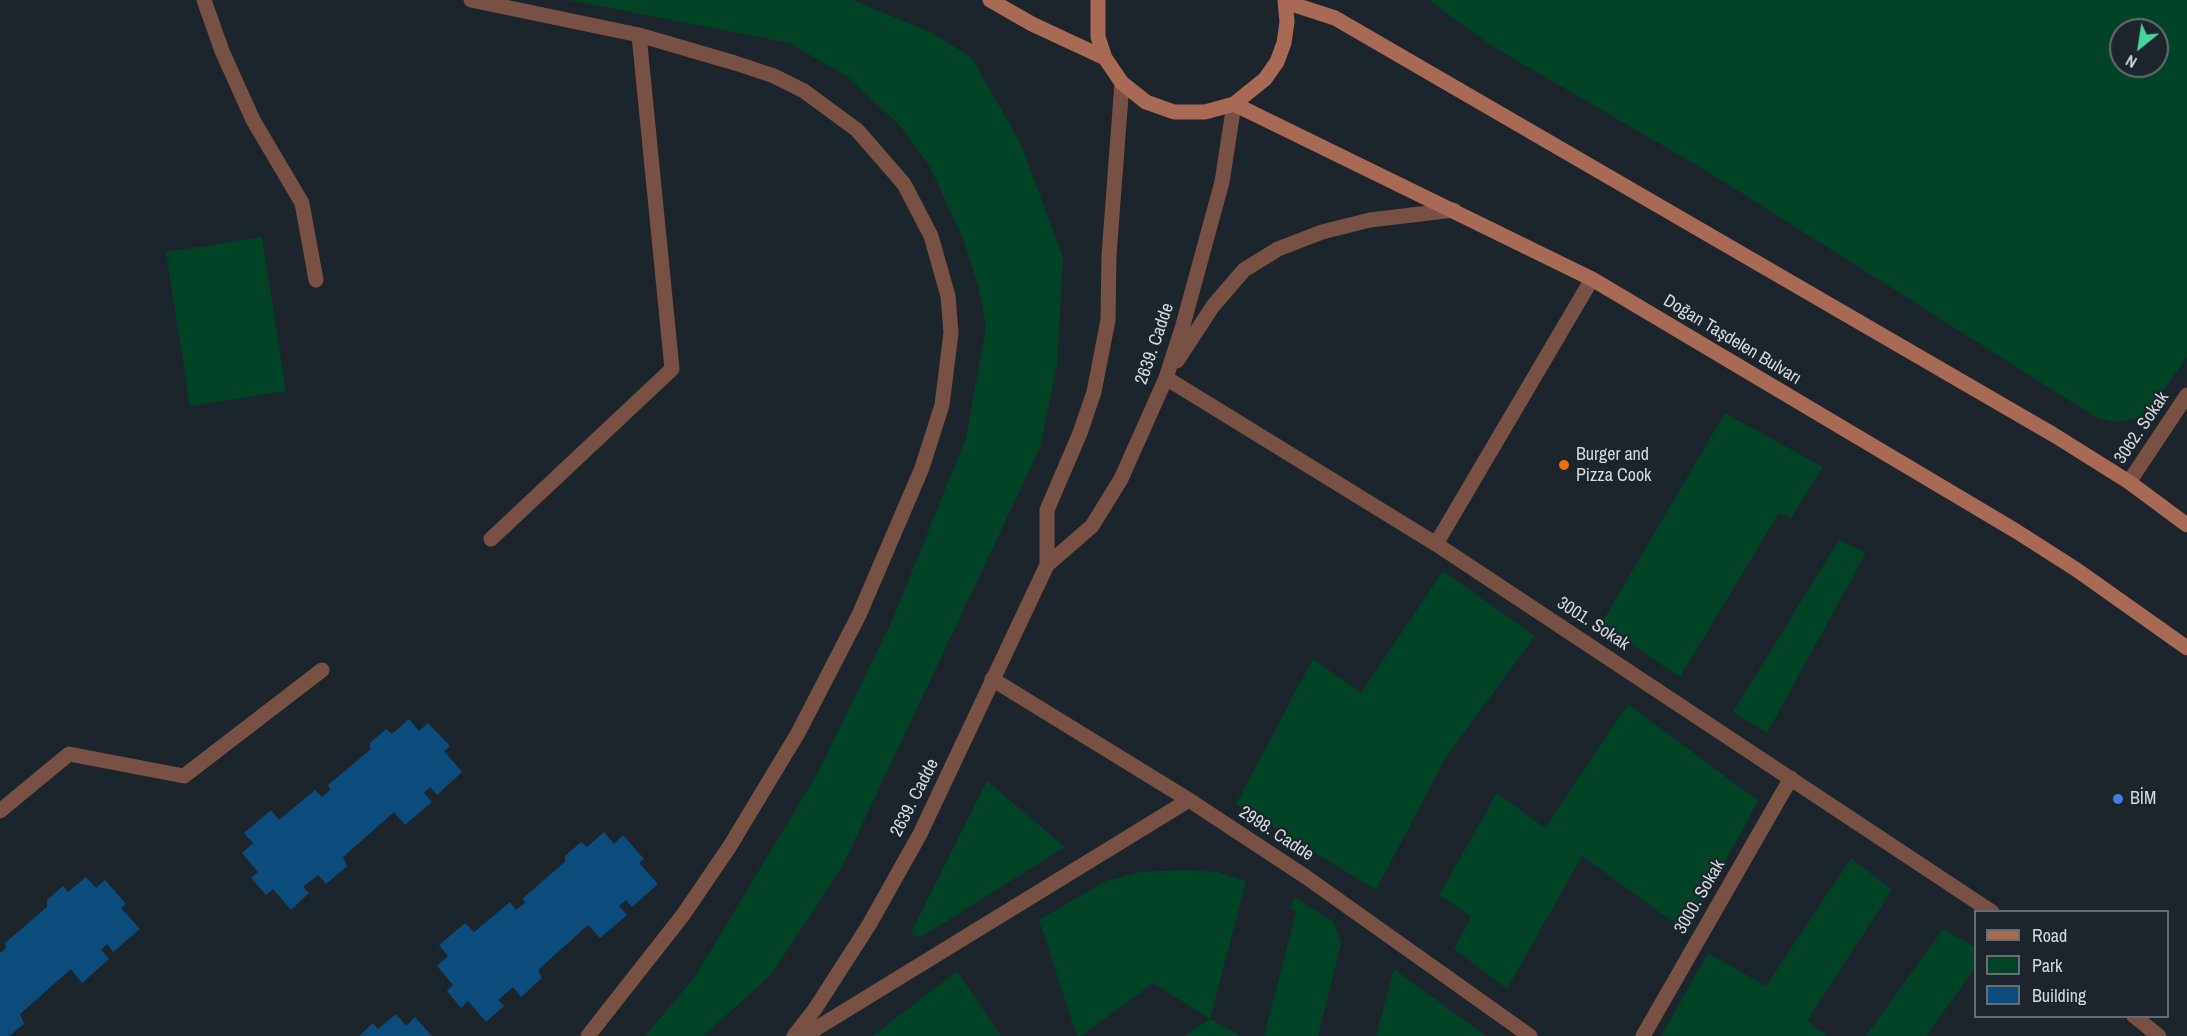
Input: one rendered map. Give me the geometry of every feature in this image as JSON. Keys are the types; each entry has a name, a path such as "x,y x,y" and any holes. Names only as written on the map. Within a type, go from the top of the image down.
{"main road":[{"path":"990,0 1032,24 1105,58"},
{"path":"1098,0 1098,37 1105,58 1122,83 1146,102 1174,112 1205,112 1234,104 1265,79 1277,62 1284,43 1286,1 1335,18 2054,435 2129,482 2187,525"},
{"name":"Doğan Taşdelen Bulvarı","path":"1234,104 1592,279 2016,531 2077,570 2187,648"}],"street":[{"path":"204,0 222,51 253,120 302,203 316,280"},
{"path":"471,0 639,35 774,76 804,92 857,130 889,165 919,210 941,265 951,333 942,405 922,468 892,544 831,672 767,787 730,846 677,924 588,1036"},
{"path":"491,539 672,369 639,35"},
{"name":"2639. Cadde","path":"1047,565 1047,510 1080,433 1094,392 1108,320 1109,255 1122,83"},
{"name":"2639. Cadde","path":"794,1036 815,1009 869,925 905,861 948,776 1047,565 1092,526 1121,479 1166,378 1215,211 1234,104"},
{"path":"1166,378 1213,306 1244,270 1278,249 1322,232 1370,220 1454,210"},
{"path":"1437,544 1592,279"},
{"name":"3001. Sokak","path":"1166,378 1437,544 1989,910"},
{"name":"3062. Sokak","path":"2129,482 2187,394"},
{"path":"0,811 69,754 184,776 322,670"},
{"name":"2998. Cadde","path":"992,679 1189,800 1306,877 1530,1036"},
{"name":"3000. Sokak","path":"1643,1036 1791,778"},
{"path":"804,1036 1189,800"},
{"path":"2134,1018 2159,1036"}],"green space":[{"path":"569,0 853,0 934,34 972,58 1021,144 1063,258 1057,366 1040,448 842,867 771,975 703,1036 645,1036 694,978 817,774 892,621 966,438 986,326 978,286 963,238 929,165 900,126 848,77 789,43"},
{"path":"1429,0 2187,0 2187,357 2156,401 2136,419 2114,422 2097,418 1710,173 1492,46"},
{"path":"262,237 286,391 190,406 166,252"},
{"path":"1725,413 1823,467 1791,518 1779,513 1680,677 1601,624"},
{"path":"1839,540 1866,553 1767,733 1733,712"},
{"path":"1443,571 1535,636 1446,757 1376,890 1236,804 1313,659 1361,693"},
{"path":"1628,704 1758,801 1687,932 1582,856 1507,989 1454,949 1471,916 1439,895 1497,793 1545,828"},
{"path":"987,781 1065,847 923,936 914,936 911,932"},
{"path":"1851,858 1892,890 1807,1021 1827,1036 1661,1036 1708,953 1766,986"},
{"path":"1185,870 1218,872 1246,881 1210,1019 1153,983 1081,1036 1077,1036 1039,920 1106,881 1140,872"},
{"path":"1294,897 1334,922 1341,944 1318,1036 1264,1036 1296,912 1290,908"},
{"path":"1943,929 1974,946 1974,969 1926,1036 1866,1036"},
{"path":"1394,969 1486,1036 1376,1036"},
{"path":"957,971 1001,1036 873,1036 874,1035"},
{"path":"1210,1019 1241,1036 1184,1036"}],"building":[{"path":"409,719 419,731 428,723 450,746 444,751 462,772 437,795 430,787 424,793 432,802 405,825 394,812 343,857 347,866 326,884 318,875 303,887 309,893 291,910 273,889 266,895 251,878 258,872 242,853 253,843 244,833 271,810 279,820 315,790 322,797 330,790 328,785 370,750 370,743 386,729 392,734"},
{"path":"604,832 614,844 623,835 644,859 639,863 658,884 632,907 626,900 619,906 627,915 600,938 588,925 538,970 542,978 521,997 513,987 498,1000 504,1006 486,1022 468,1001 461,1008 447,991 453,985 437,966 448,956 439,945 465,923 474,932 510,902 516,910 525,903 523,898 565,862 565,856 581,842 587,847"},
{"path":"86,877 96,888 105,880 126,904 121,908 140,929 113,952 107,944 101,950 109,959 82,983 71,969 20,1014 24,1024 9,1036 0,1036 0,953 6,948 5,943 47,907 47,900 63,886 68,892"},
{"path":"396,1014 406,1026 415,1017 432,1036 359,1036 373,1023 378,1029"}],"place":[{"name":"Burger and Pizza Cook","path":"1564,465"},
{"name":"BİM","path":"2118,799"}]}
